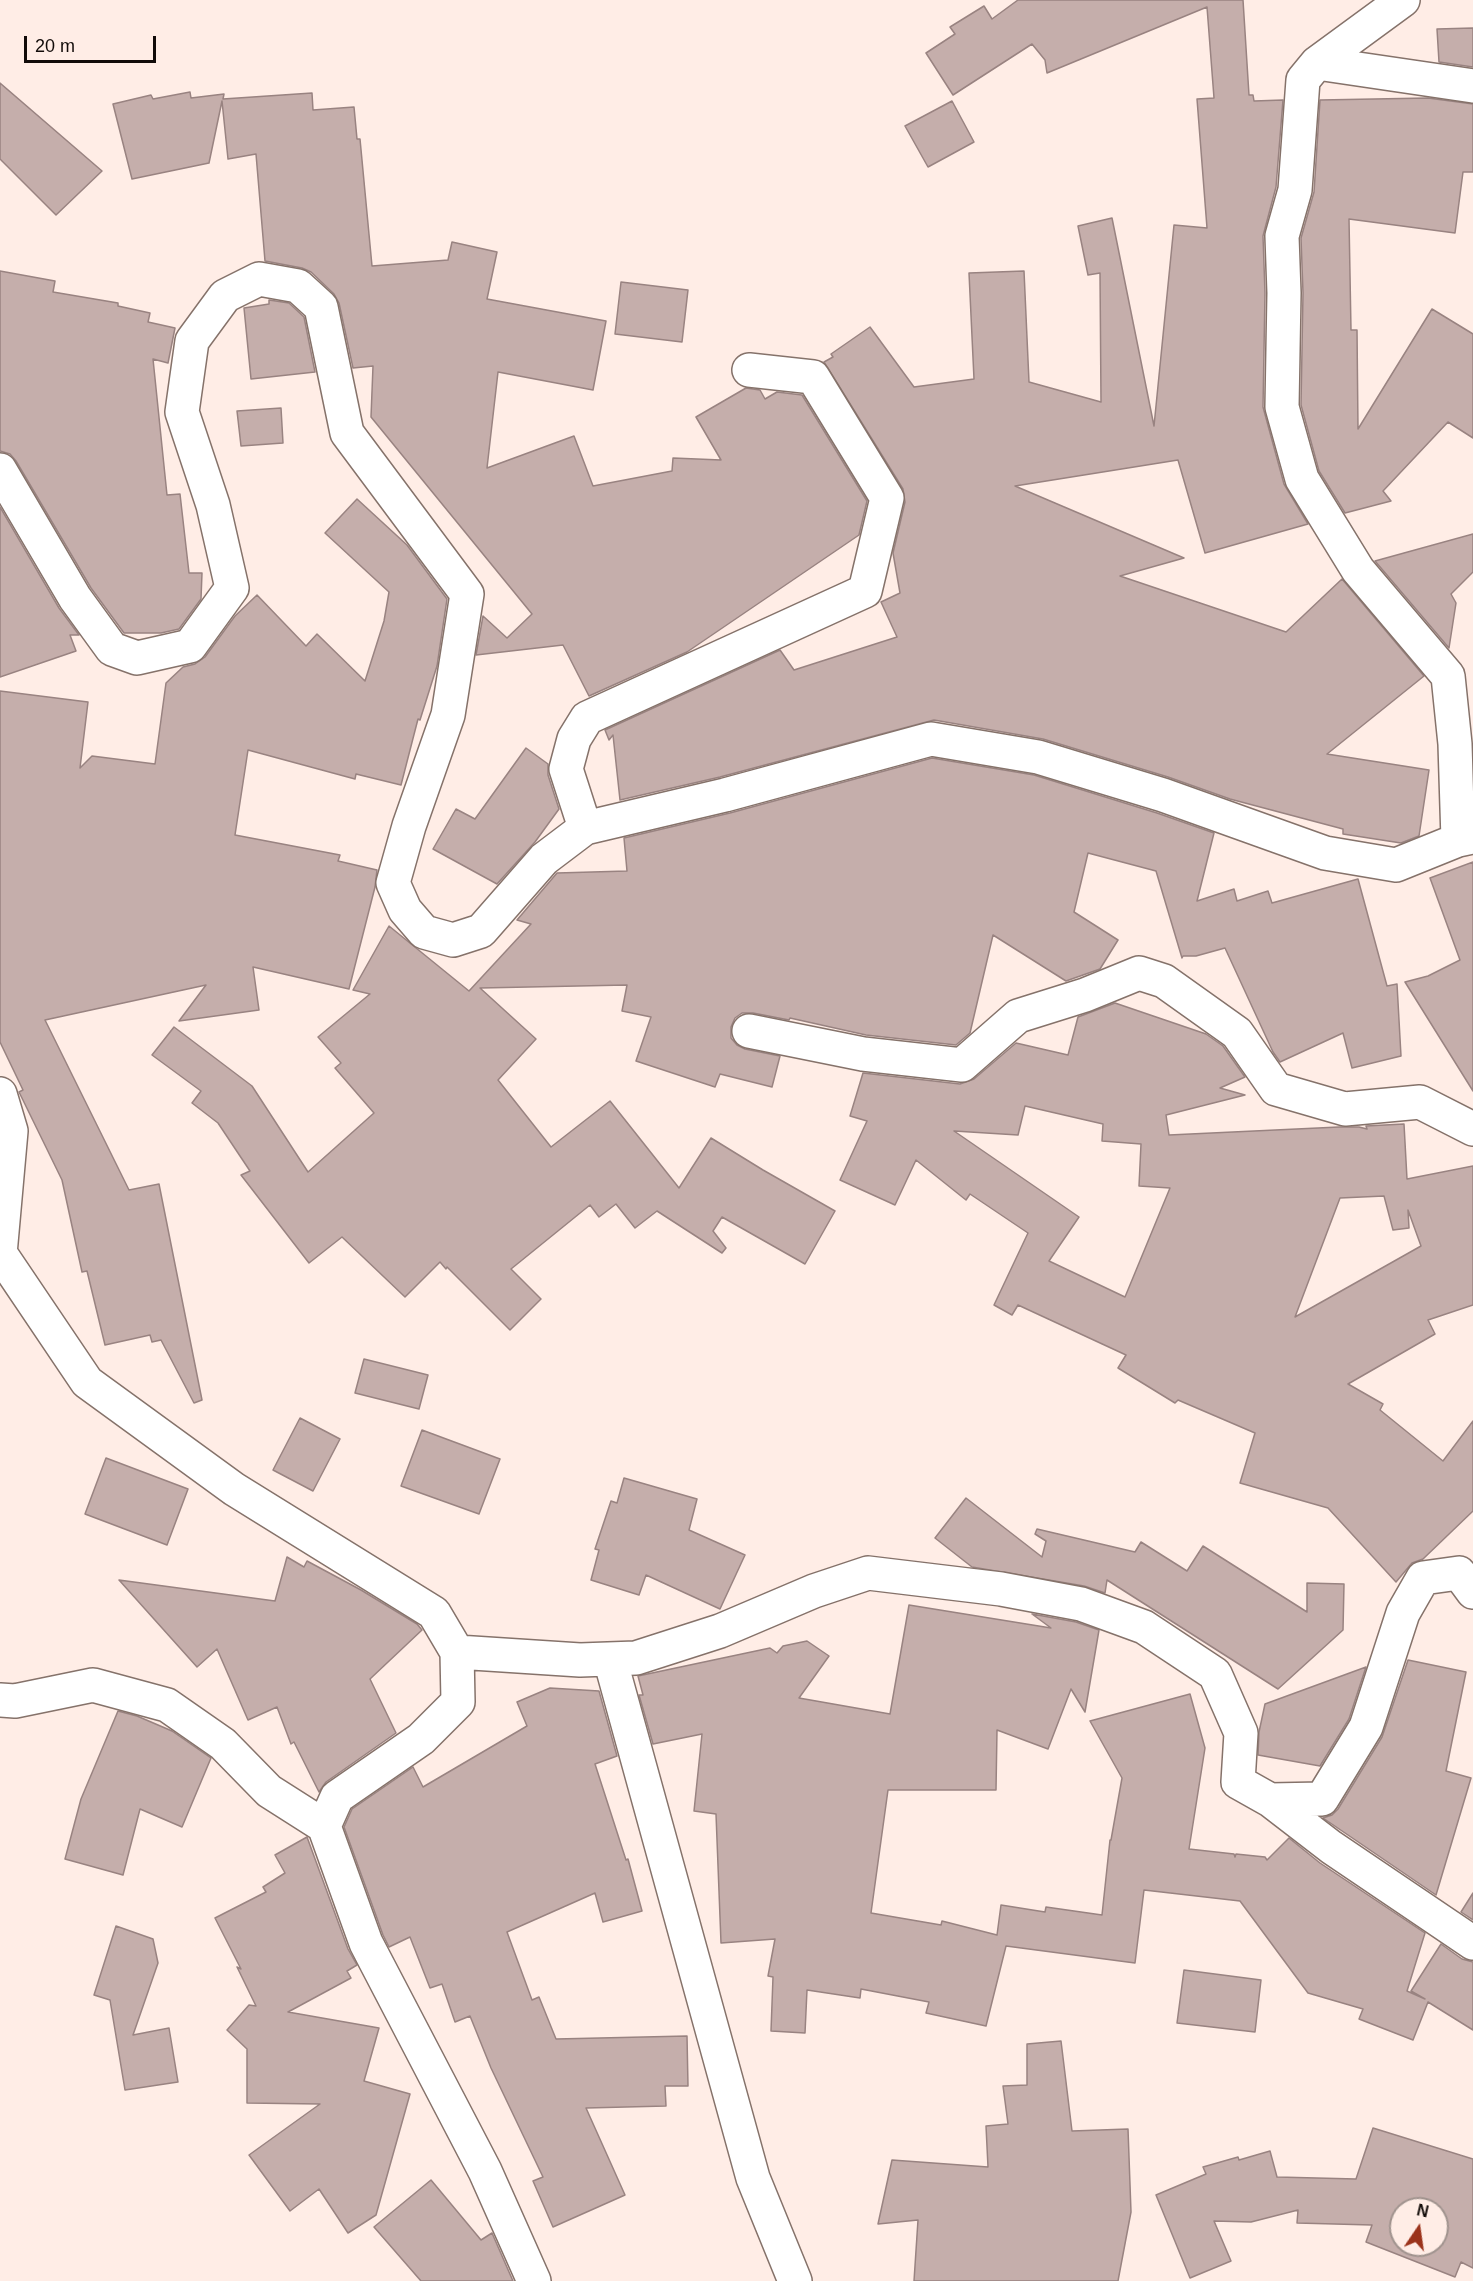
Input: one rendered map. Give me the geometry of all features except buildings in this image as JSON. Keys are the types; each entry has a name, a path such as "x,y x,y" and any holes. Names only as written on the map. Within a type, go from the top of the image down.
{"street":[{"path":"0,470 75,598 112,649 137,658 190,646 232,588 213,505 182,412 192,341 225,296 259,279 298,286 321,307 346,433 467,594 448,716 409,826 393,883 405,910 424,932 443,938 453,940 481,931 544,859 585,828 725,795 931,739 1038,757 1163,795 1325,853 1396,865 1465,838 1448,676 1358,570 1302,479 1282,407 1284,293 1282,236 1295,190 1304,80 1317,63 1403,0"},
{"path":"1317,63 1473,86"},
{"path":"585,828 566,769 574,740 587,718 865,591 887,498 813,377 749,370"},
{"path":"749,1031 863,1054 962,1065 1018,1016 1085,995 1139,973 1164,981 1237,1033 1276,1089 1345,1109 1420,1102 1473,1129"},
{"path":"0,1094 11,1131 0,1253 87,1382 234,1489 434,1613 457,1652 458,1702 421,1739 337,1797 324,1826"},
{"path":"457,1652 580,1660 636,1658 720,1631 814,1591 868,1572 1000,1589 1081,1604 1144,1627 1215,1674 1240,1733 1238,1782 1270,1800 1331,1847 1473,1943"},
{"path":"1270,1800 1322,1799 1366,1727 1403,1613 1423,1578 1459,1573 1473,1592"},
{"path":"610,1659 753,2178 795,2281"},
{"path":"0,1700 15,1701 93,1685 167,1706 223,1744 269,1791 324,1826 366,1943 485,2170 534,2281"}]}
